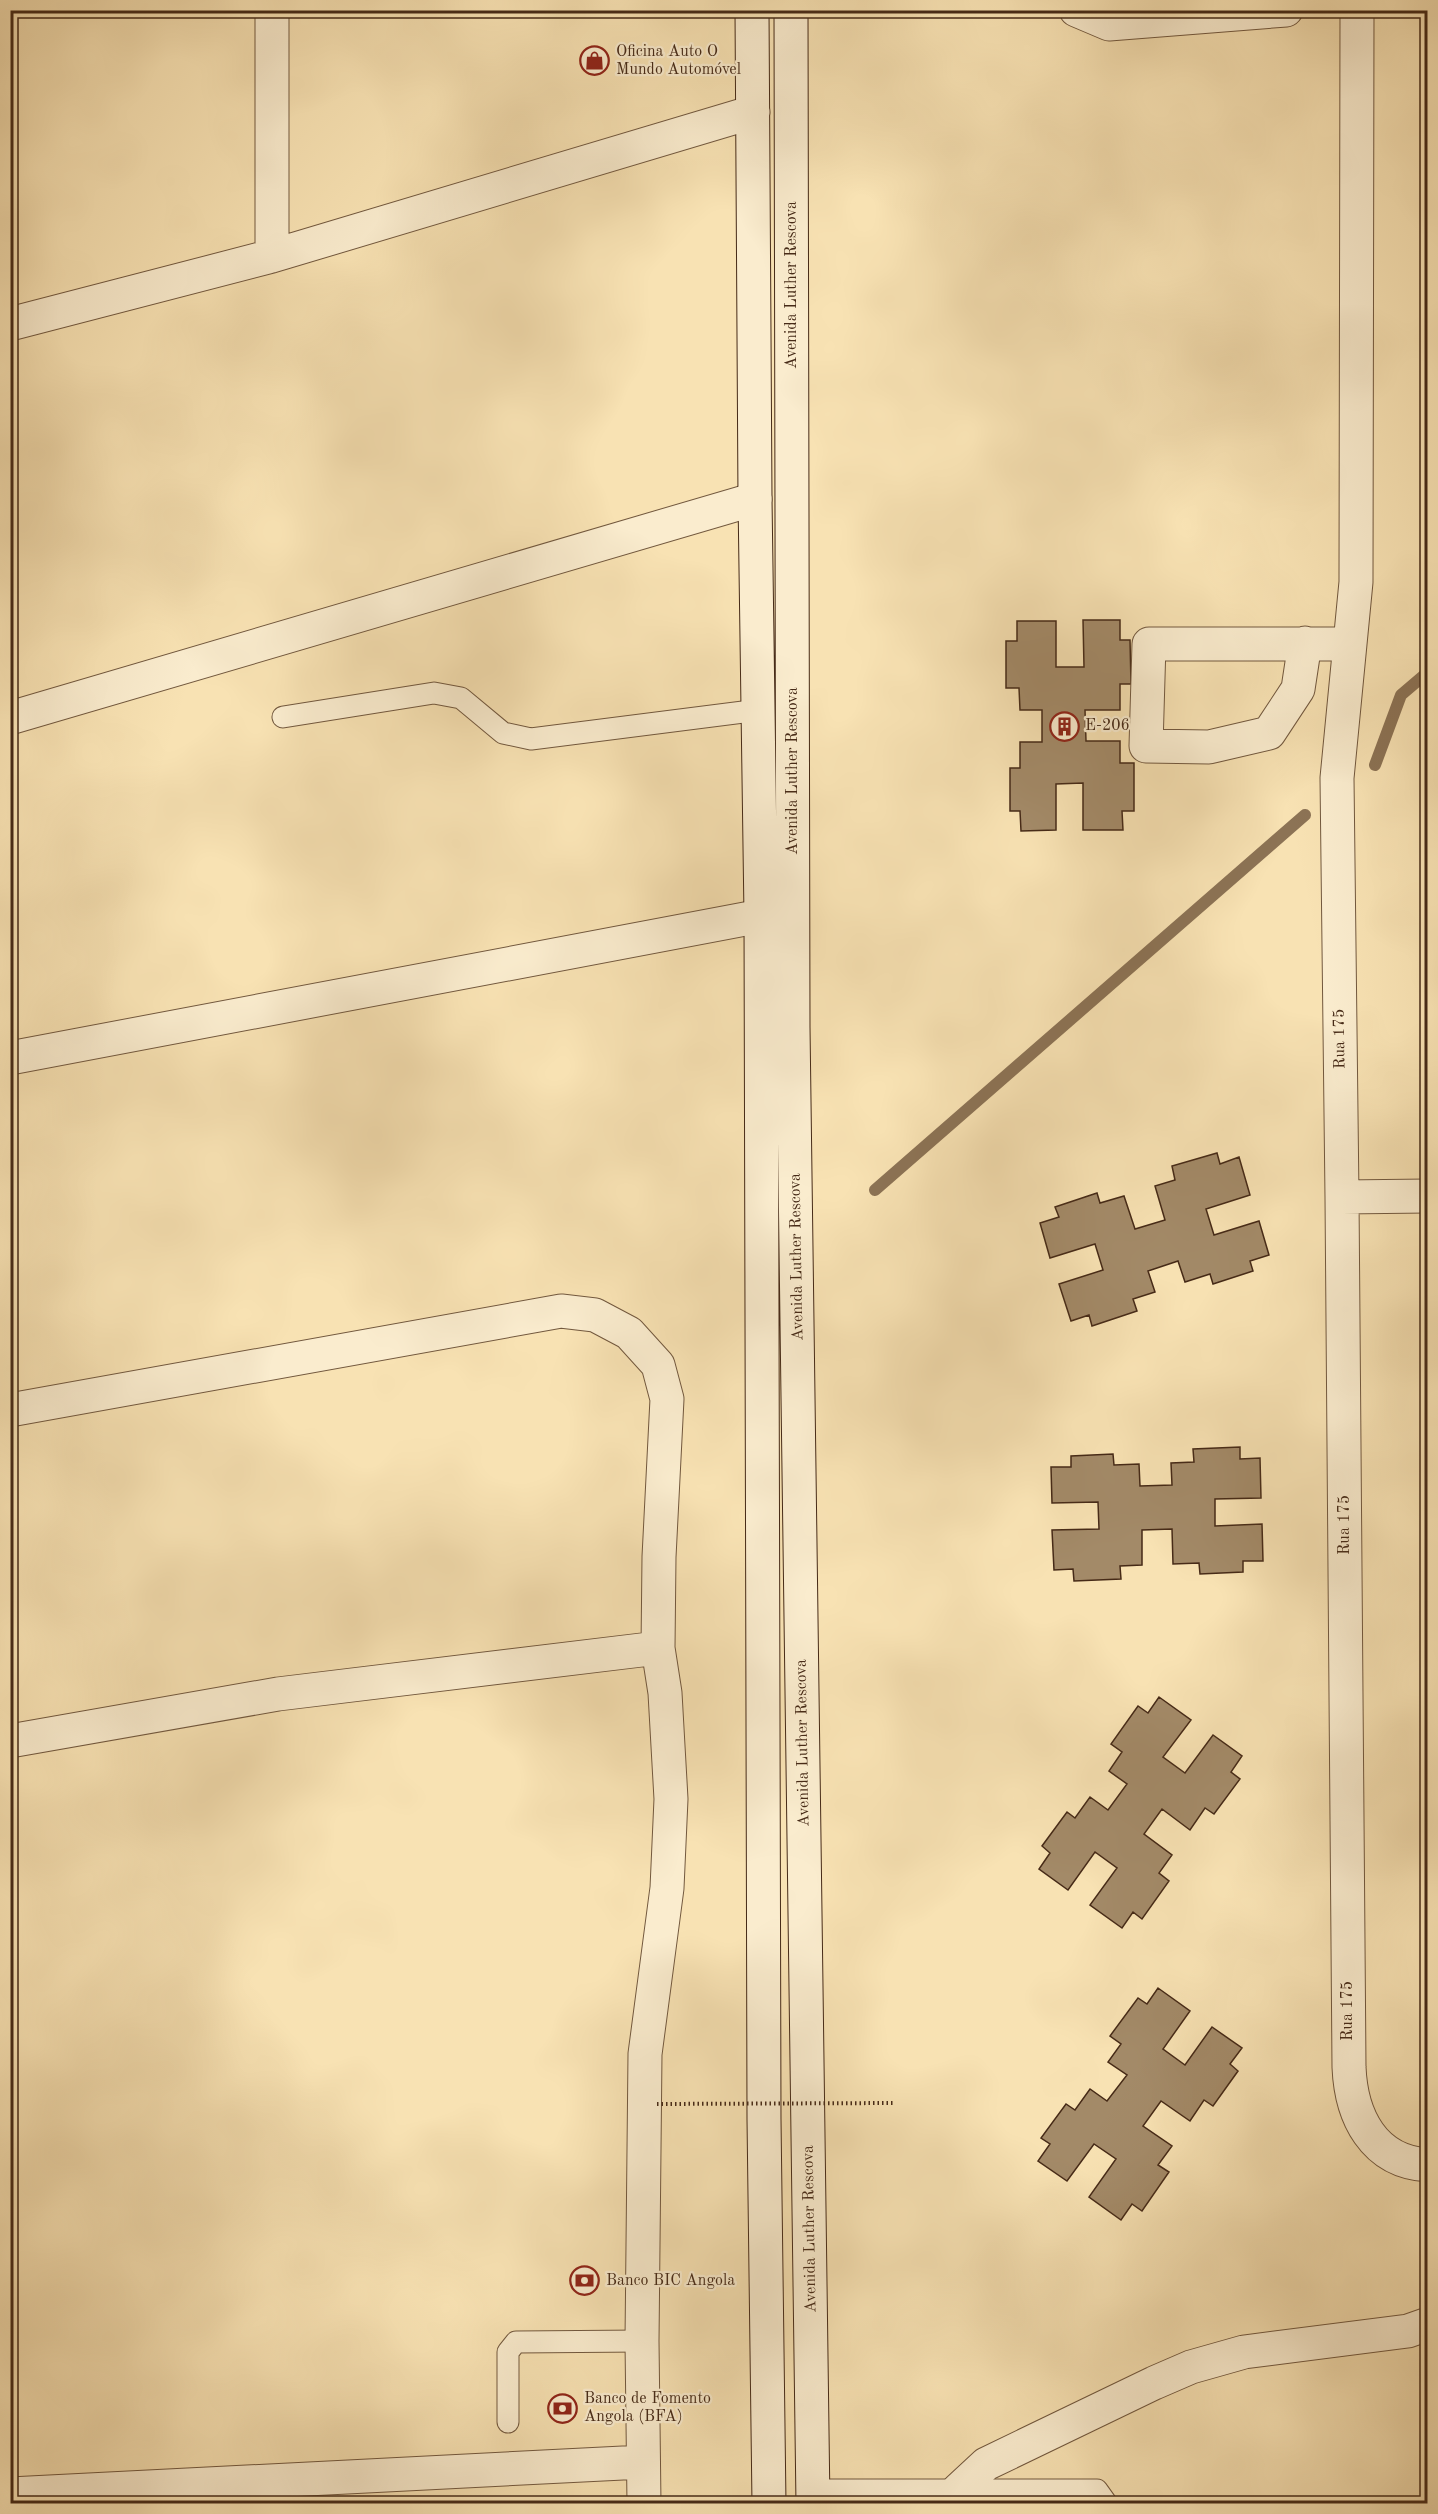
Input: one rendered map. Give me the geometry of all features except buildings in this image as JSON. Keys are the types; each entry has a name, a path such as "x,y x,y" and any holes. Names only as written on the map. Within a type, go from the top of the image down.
{"street":[{"path":"272,10 272,256"},
{"name":"Avenida Luther Rescova","path":"752,10 754,499 761,916 764,2119 769,2504"},
{"name":"Avenida Luther Rescova","path":"791,10 793,1027 814,2497"},
{"path":"1076,10 1109,24 1286,10"},
{"name":"Rua 175","path":"1356,10 1356,571 1337,778 1350,2092 1357,2116 1372,2140 1393,2156 1415,2164 1428,2165"},
{"path":"10,324 272,256 753,112"},
{"path":"10,718 754,499"},
{"path":"1305,643 1298,689 1269,733 1209,747 1146,746 1149,644 1305,643 1350,644"},
{"path":"10,1058 761,916"},
{"path":"1342,1197 1428,1196"},
{"path":"10,1410 561,1311 596,1315 629,1333 658,1365 667,1399 657,1648 665,1693 671,1800 667,1888 645,2054 642,2341 644,2504"},
{"path":"10,1741 278,1694 657,1648"},
{"path":"958,2490 986,2464 1191,2367 1244,2352 1408,2331 1428,2324"},
{"path":"10,2494 643,2462"}],"lane":[{"path":"284,717 434,693 461,698 503,733 531,738 759,710"},
{"path":"508,2422 508,2352 516,2342 642,2341"},
{"path":"814,2497 958,2490 1097,2490 1107,2504"}],"path":[{"path":"657,2104 894,2103"}],"waterway":[{"path":"1375,765 1401,695 1428,672"},
{"path":"875,1190 1305,815"}],"place":[{"name":"Oficina Auto O Mundo Automóvel","path":"595,61"},
{"name":"E-206","path":"1064,726"},
{"name":"Banco BIC Angola","path":"585,2281"},
{"name":"Banco de Fomento Angola (BFA)","path":"563,2408"}]}
